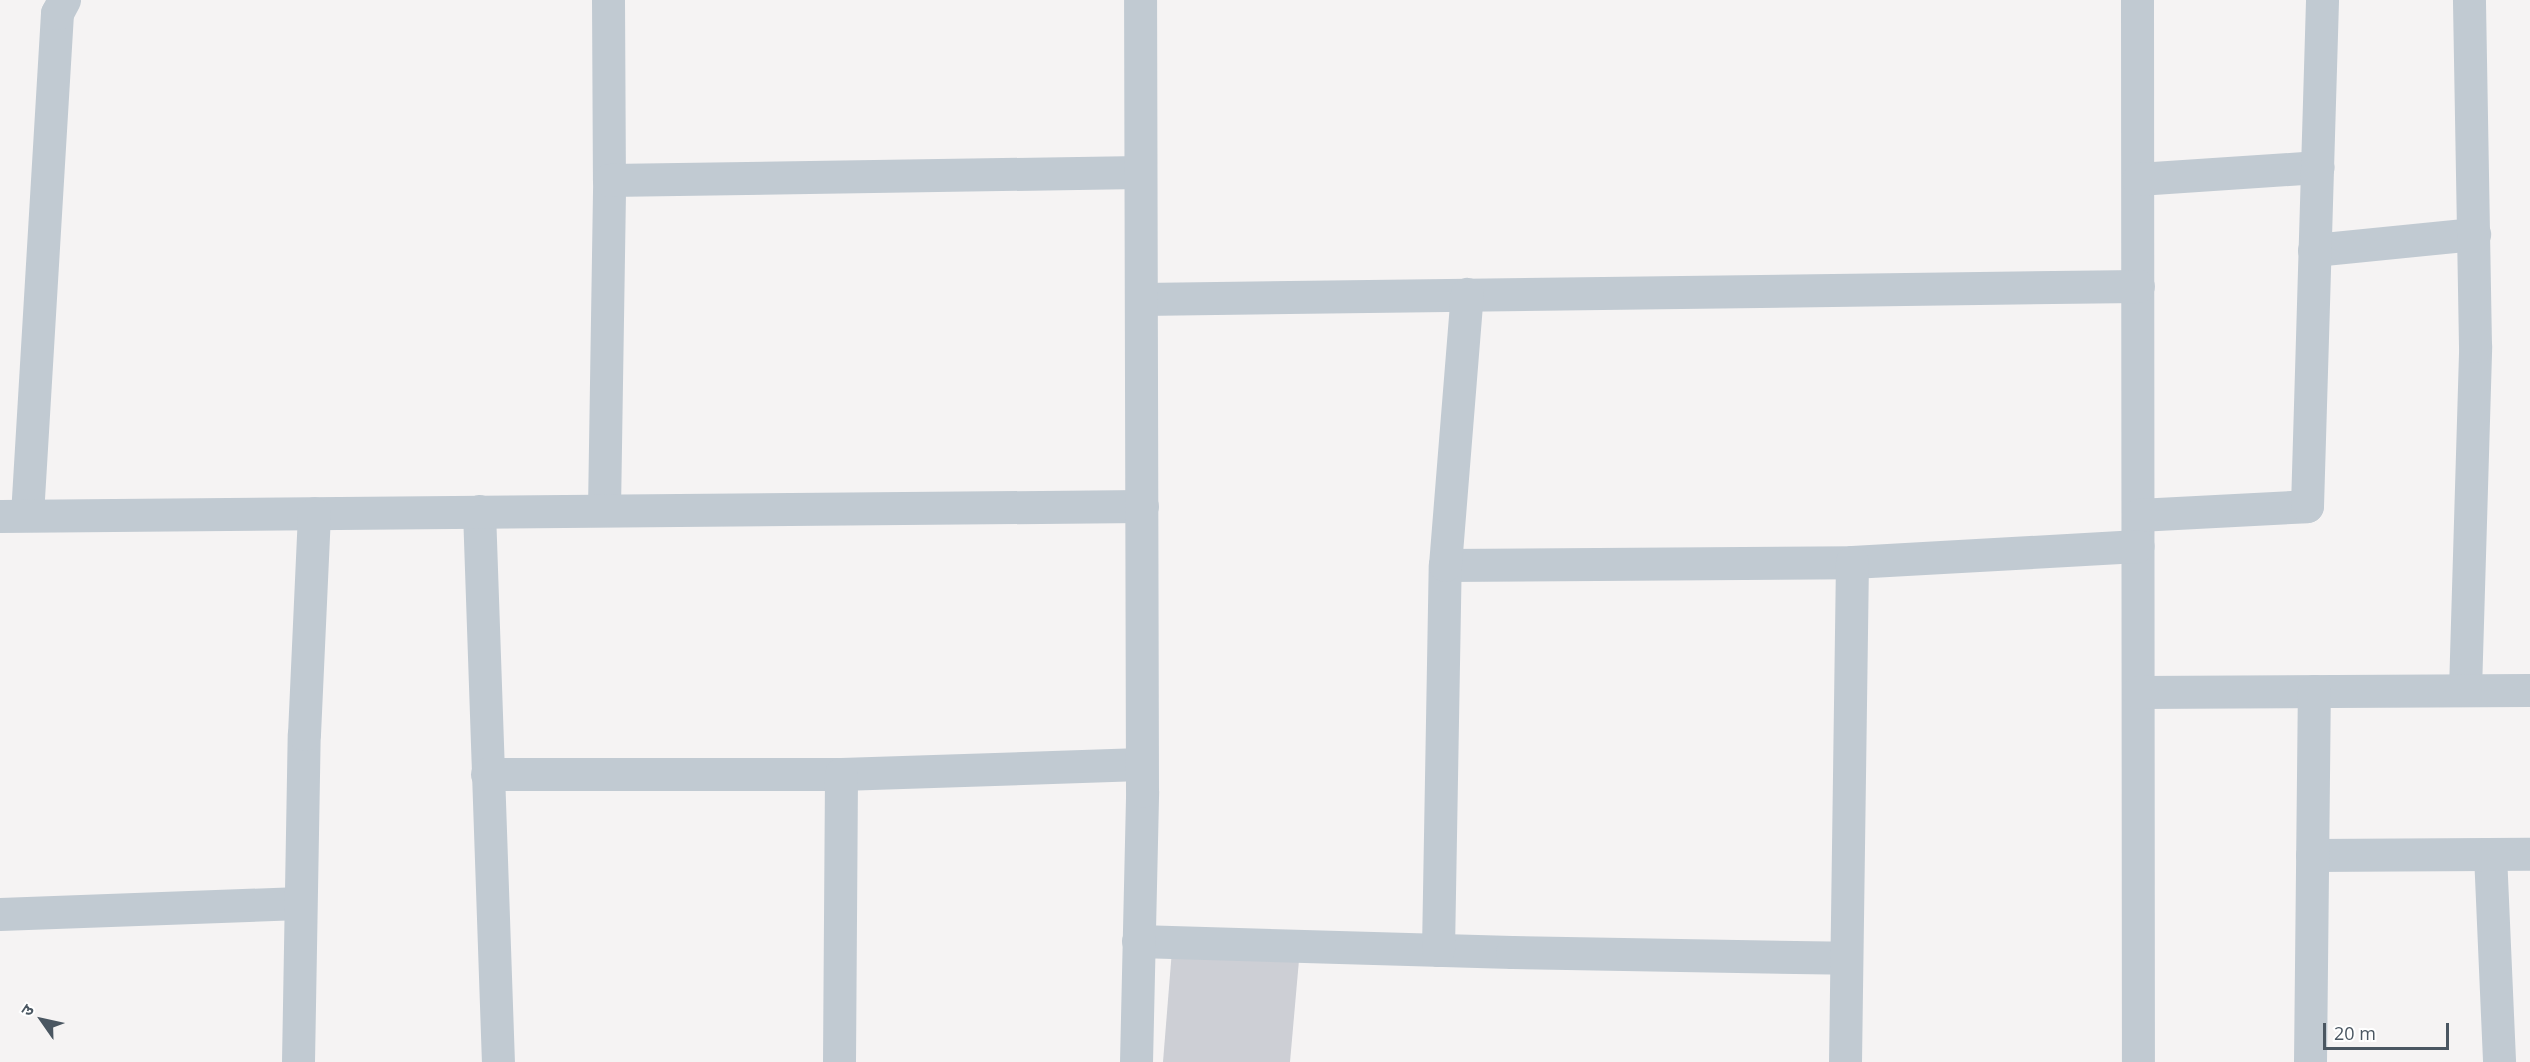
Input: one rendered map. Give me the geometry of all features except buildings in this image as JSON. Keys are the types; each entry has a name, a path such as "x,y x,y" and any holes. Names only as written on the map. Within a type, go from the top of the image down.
{"street":[{"path":"64,0 57,13 13,515 1142,506"},
{"path":"604,510 609,180 608,0"},
{"path":"1136,1062 1142,506 1140,0"},
{"path":"2137,0 2138,1062"},
{"path":"1445,565 1852,562 2138,530 2307,506 2322,0"},
{"path":"2465,690 2475,346 2469,0"},
{"path":"2138,179 2318,167"},
{"path":"609,180 1140,172"},
{"path":"2314,250 2474,234"},
{"path":"1142,299 2138,286"},
{"path":"1438,950 1445,565 1467,294"},
{"path":"479,511 498,1062"},
{"path":"298,1062 304,734 314,513"},
{"path":"1845,1062 1852,562"},
{"path":"2138,692 2530,690"},
{"path":"2310,1062 2314,691"},
{"path":"487,774 841,774 1141,764"},
{"path":"839,1062 841,774"},
{"path":"2312,855 2530,854"},
{"path":"2490,855 2499,1062"},
{"path":"0,914 300,903"},
{"path":"1138,940 1438,950 1846,958"}]}
